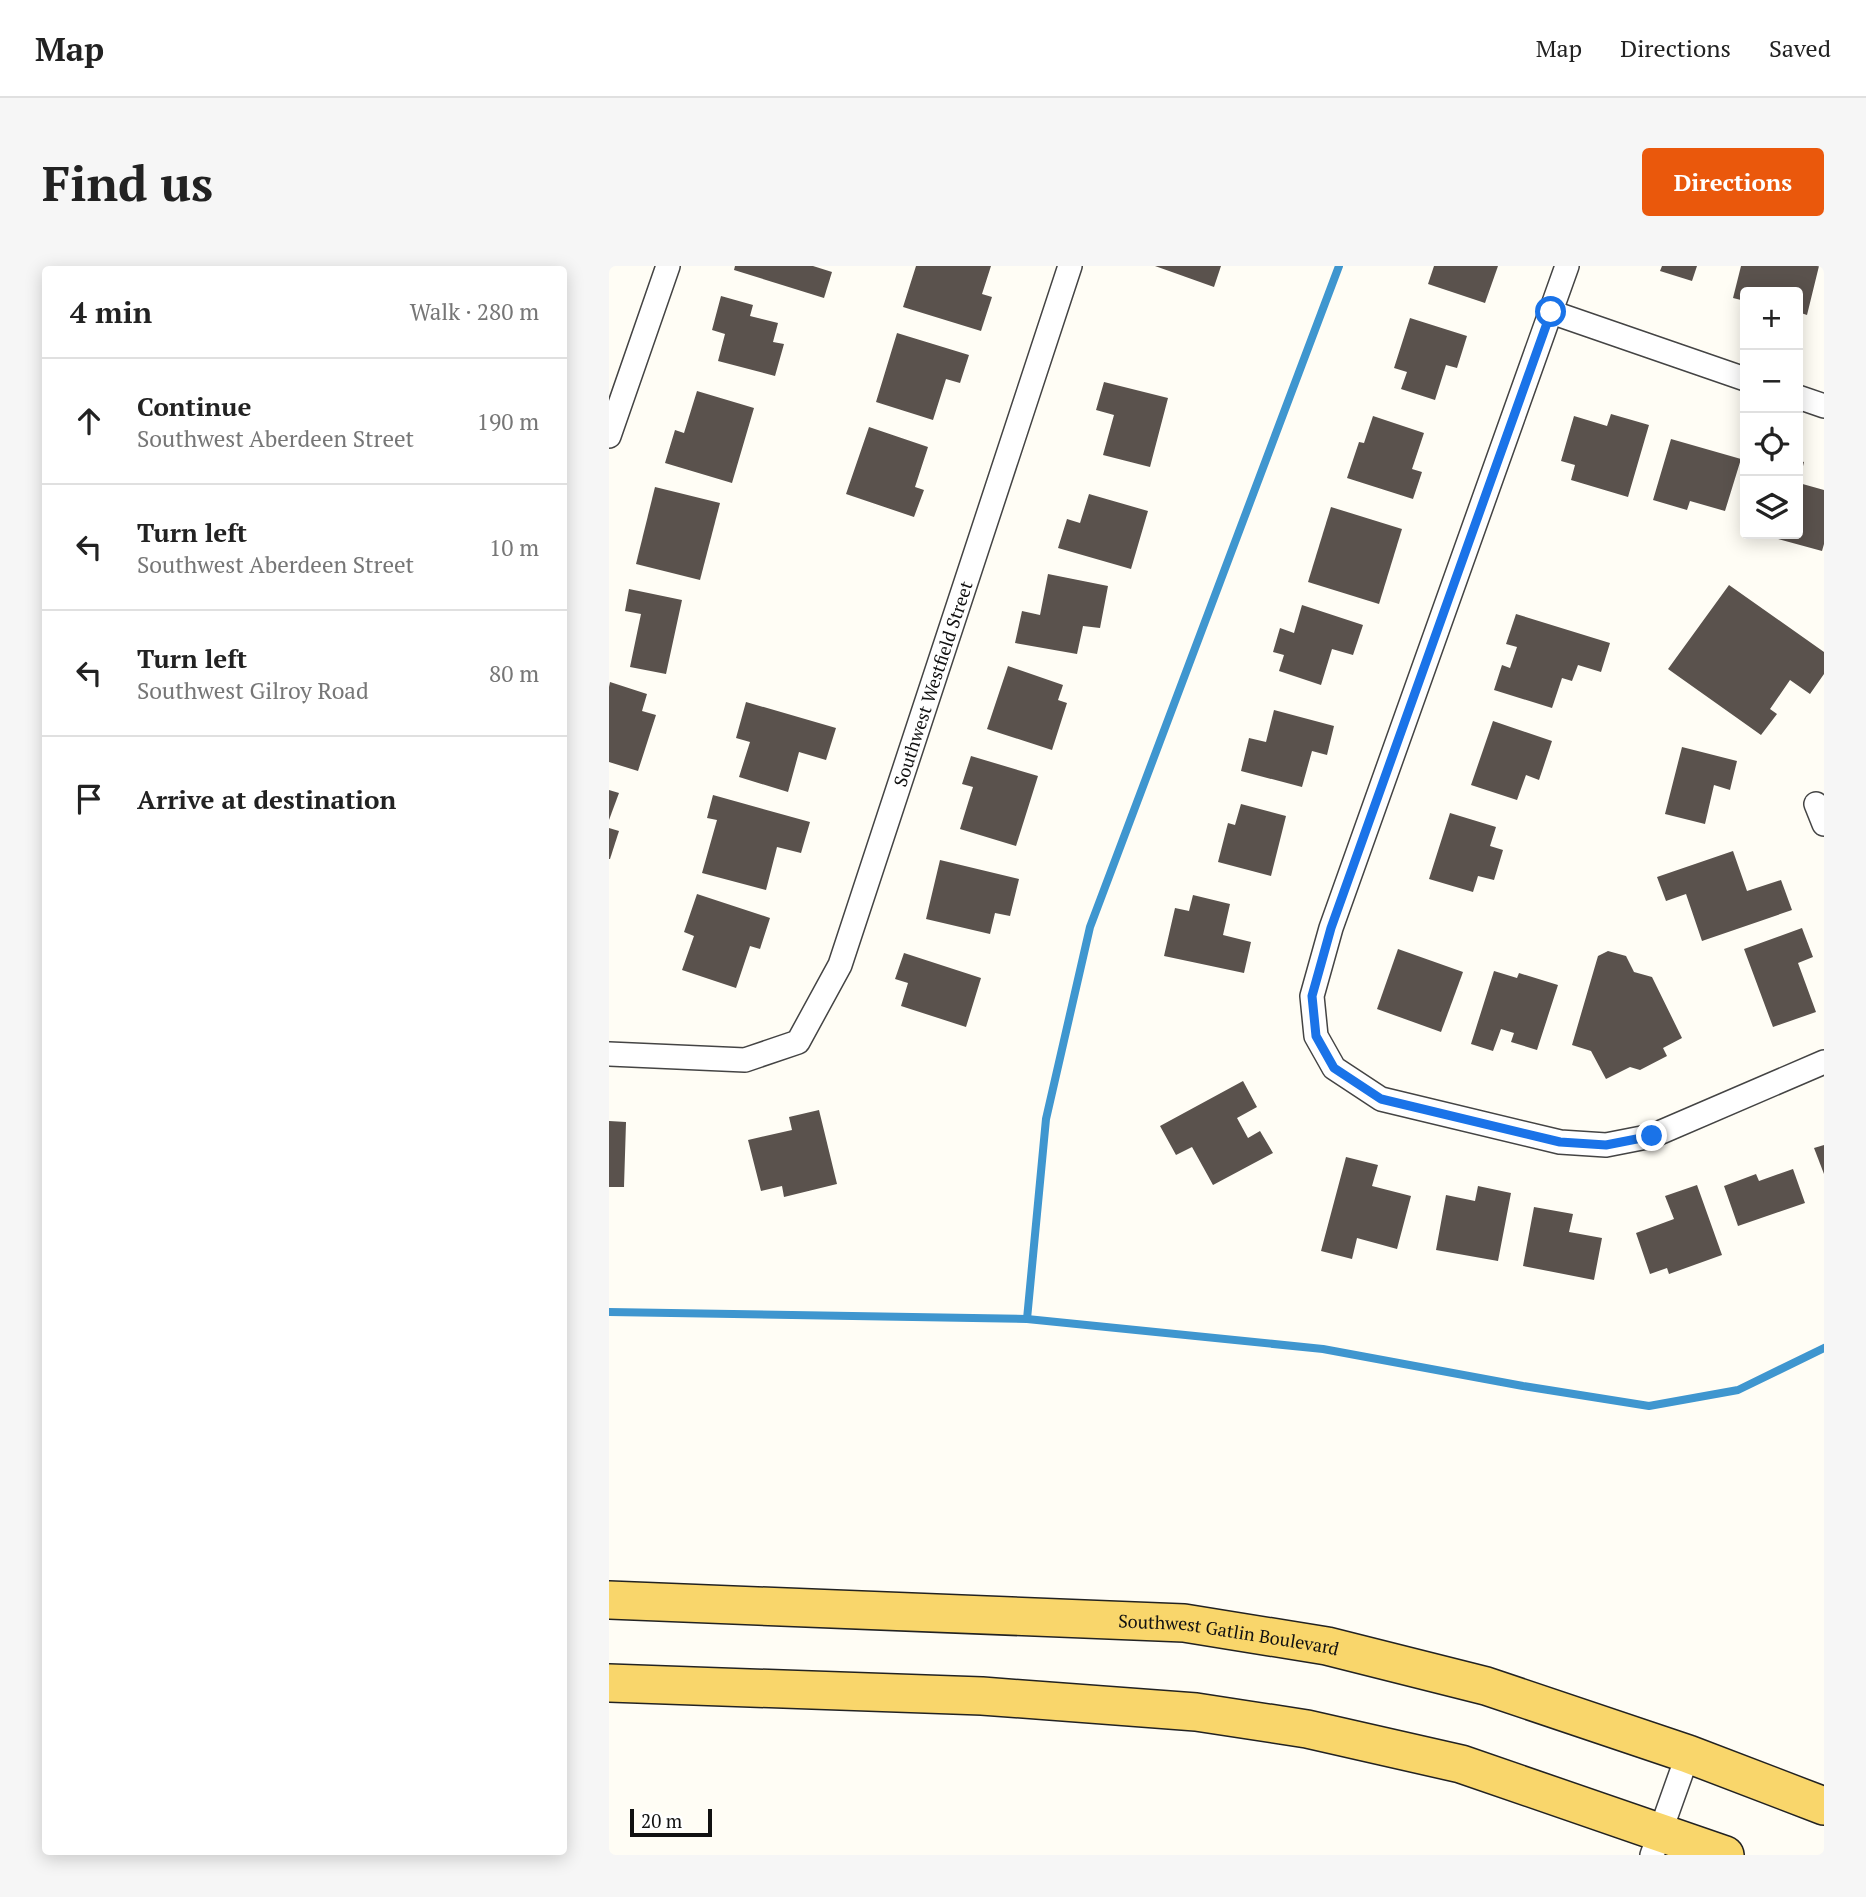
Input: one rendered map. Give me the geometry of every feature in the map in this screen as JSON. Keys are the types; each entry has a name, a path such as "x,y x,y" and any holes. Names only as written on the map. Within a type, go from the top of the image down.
{"main road":[{"name":"Southwest Gatlin Boulevard","path":"609,1600 1184,1623 1327,1646 1486,1686 1688,1754 1824,1806"},
{"path":"609,1683 982,1696 1196,1712 1307,1730 1461,1764 1656,1844 1725,1855"}],"street":[{"path":"609,436 668,266"},
{"name":"Southwest Westfield Street","path":"609,1054 745,1060 798,1042 840,965 1070,266"},
{"path":"1567,266 1336,915 1312,996 1316,1036 1334,1068 1381,1099 1560,1142 1606,1145 1652,1136 1824,1062"},
{"path":"1551,312 1740,377"},
{"path":"1803,399 1824,406"},
{"path":"1656,1844 1688,1754"}],"building":[{"path":"735,266 813,266 832,272 824,298 734,270"},
{"path":"916,266 991,266 982,294 992,297 981,331 903,307"},
{"path":"1155,266 1221,266 1214,287"},
{"path":"1434,266 1498,266 1485,303 1428,284"},
{"path":"1662,266 1697,266 1692,281 1660,271"},
{"path":"1741,266 1819,266 1807,315 1803,314 1803,287 1740,287 1740,300 1733,298"},
{"path":"721,296 753,305 750,316 778,323 773,342 784,344 775,376 718,361 725,334 712,330"},
{"path":"1410,318 1467,336 1457,368 1446,365 1435,400 1401,389 1407,372 1394,368"},
{"path":"897,333 969,355 960,383 946,379 933,420 876,402"},
{"path":"1104,382 1168,398 1150,467 1103,455 1114,415 1096,410"},
{"path":"697,391 754,408 732,483 665,463 675,430 684,433"},
{"path":"1611,414 1649,425 1628,497 1571,480 1575,465 1561,461 1574,416 1607,426"},
{"path":"1373,416 1424,433 1412,469 1422,472 1413,499 1347,478 1359,442 1364,443"},
{"path":"869,427 928,447 915,487 924,490 914,517 846,494"},
{"path":"1671,439 1740,459 1725,511 1690,501 1687,510 1653,500"},
{"path":"1803,484 1824,490 1822,551 1778,539 1803,539"},
{"path":"655,487 720,503 700,580 636,564"},
{"path":"1089,494 1148,511 1131,569 1058,548 1067,519 1080,523"},
{"path":"1331,507 1402,529 1379,604 1308,582"},
{"path":"1048,574 1108,586 1100,628 1083,626 1077,654 1015,643 1022,611 1040,615"},
{"path":"1729,585 1824,652 1824,674 1810,694 1790,680 1770,709 1777,714 1761,735 1668,669"},
{"path":"629,589 682,600 666,674 630,667 641,614 625,611"},
{"path":"1302,605 1363,625 1353,655 1332,649 1321,685 1279,671 1284,655 1273,652 1280,628 1294,633"},
{"path":"1516,614 1610,643 1601,672 1578,665 1572,681 1562,678 1552,708 1494,690 1502,665 1510,668 1517,647 1506,644"},
{"path":"1008,666 1063,685 1058,700 1067,703 1052,750 987,729"},
{"path":"610,682 647,694 642,711 656,715 638,771 609,762"},
{"path":"746,702 836,728 826,760 799,752 788,792 739,777 750,742 736,738"},
{"path":"1274,710 1334,726 1327,755 1312,751 1302,787 1241,771 1249,738 1266,742"},
{"path":"1493,721 1552,741 1539,780 1526,775 1517,800 1471,785"},
{"path":"1682,747 1737,761 1730,790 1714,785 1705,824 1665,814"},
{"path":"971,756 1038,776 1016,846 960,829 973,787 962,784"},
{"path":"609,790 619,793 609,820"},
{"path":"713,795 810,822 801,853 777,847 766,890 702,873 717,820 707,818"},
{"path":"1241,804 1286,816 1271,876 1218,862 1228,823 1235,825"},
{"path":"1450,813 1496,827 1490,846 1503,850 1494,880 1478,876 1473,892 1429,879"},
{"path":"609,828 619,831 610,859 609,859"},
{"path":"1733,851 1747,891 1781,880 1792,910 1702,941 1686,894 1666,901 1657,877"},
{"path":"940,860 1019,879 1010,916 995,913 990,934 926,919"},
{"path":"697,894 770,918 760,949 750,946 736,988 682,970 694,936 684,932"},
{"path":"1193,895 1230,904 1223,935 1251,942 1244,973 1164,956 1175,908 1189,911"},
{"path":"1802,928 1813,957 1798,963 1816,1012 1773,1027 1744,949"},
{"path":"1398,949 1463,972 1441,1032 1377,1009"},
{"path":"1608,951 1626,956 1634,972 1652,977 1682,1038 1663,1048 1667,1056 1640,1070 1630,1067 1606,1079 1591,1051 1572,1045 1598,956"},
{"path":"904,953 981,978 966,1027 901,1006 908,983 895,979"},
{"path":"1494,971 1517,978 1519,973 1558,985 1537,1050 1511,1042 1514,1033 1501,1029 1493,1051 1471,1044"},
{"path":"1243,1081 1257,1107 1237,1118 1248,1138 1260,1131 1273,1153 1213,1185 1192,1147 1176,1155 1160,1126"},
{"path":"819,1110 837,1184 784,1197 782,1186 761,1191 748,1140 792,1130 789,1117"},
{"path":"609,1121 626,1122 624,1187 609,1187"},
{"path":"1824,1145 1824,1174 1814,1148"},
{"path":"1346,1157 1378,1165 1372,1186 1411,1196 1397,1249 1357,1238 1352,1259 1321,1251"},
{"path":"1793,1169 1805,1203 1738,1226 1724,1186 1756,1174 1759,1181"},
{"path":"1697,1185 1722,1255 1669,1274 1667,1268 1650,1274 1636,1233 1674,1219 1665,1196"},
{"path":"1478,1186 1511,1193 1498,1261 1436,1250 1446,1195 1475,1201"},
{"path":"1534,1207 1573,1214 1569,1232 1602,1238 1594,1280 1523,1266"}],"waterway":[{"path":"1027,1319 1046,1119 1090,927 1339,266"},
{"path":"609,1312 1027,1319 1323,1349 1649,1406 1738,1390 1824,1348"}],"route":[{"path":"1551,312 1331,928 1312,996 1316,1036 1334,1068 1381,1099 1560,1142 1606,1145 1652,1136"}]}
